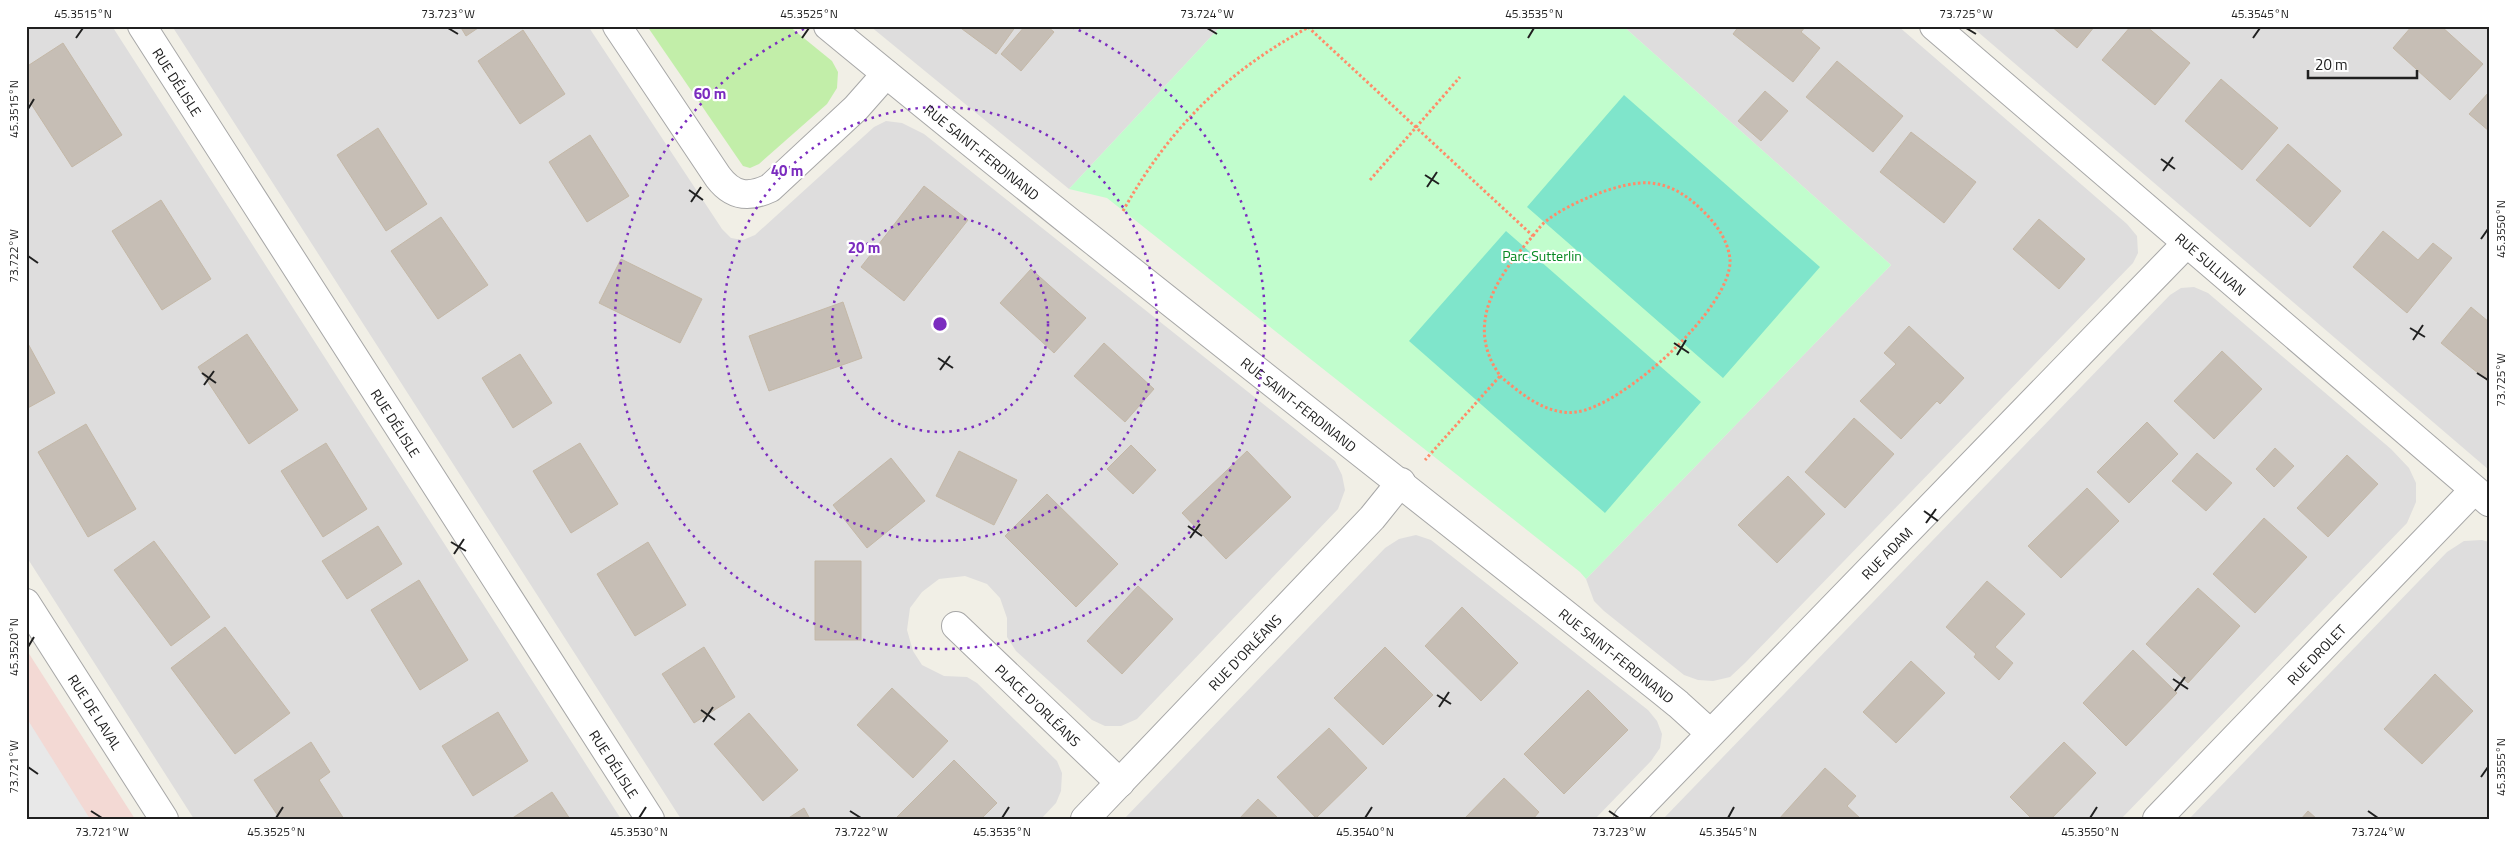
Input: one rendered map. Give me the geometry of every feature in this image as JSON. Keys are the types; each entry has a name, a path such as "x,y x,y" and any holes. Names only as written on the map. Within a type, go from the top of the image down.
{"street":[{"name":"RUE DÉLISLE","path":"142,26 650,819"},
{"path":"617,26 718,177 732,191 744,196 757,194 770,188 856,108 886,74"},
{"name":"RUE SAINT-FERDINAND","path":"828,26 1055,211 1401,482 1678,704 1710,734"},
{"name":"RUE SULLIVAN","path":"1934,26 2481,496"},
{"name":"RUE ADAM","path":"1628,819 2186,244"},
{"name":"RUE D'ORLÉANS","path":"1085,819 1372,518 1401,482"},
{"name":"RUE DROLET","path":"2157,819 2481,496"},
{"name":"RUE DE LAVAL","path":"26,603 164,819"},
{"name":"PLACE D'ORLÉANS","path":"956,626 1120,783"}],"path":[{"path":"1123,211 1145,172 1192,115 1244,66 1309,27 1532,236"},
{"path":"1370,180 1460,77"},
{"path":"1649,182 1673,188 1690,199 1711,219 1725,239 1730,260 1725,280 1714,301 1681,341 1658,364 1632,385 1596,408 1574,413 1553,410 1534,401 1500,376 1488,354 1484,326 1488,305 1496,284 1532,236 1545,222 1573,205 1623,186 1649,182"},
{"path":"1401,482 1432,454 1500,376"}],"shaded area":[{"path":"26,26 112,26 621,819 194,819 26,556"},
{"path":"172,26 588,26 722,229 731,238 743,240 755,235 874,127 886,121 902,123 924,134 1335,461 1342,475 1345,490 1338,509 1137,719 1121,726 1105,726 1092,720 1016,651 1007,637 1007,618 1000,598 987,584 965,576 939,579 922,592 910,608 907,630 913,651 922,665 944,676 967,677 977,683 1057,761 1062,773 1061,791 1056,803 1041,819 681,819"},
{"path":"870,26 1221,26 1069,189"},
{"path":"1623,26 1898,26 2127,224 2137,236 2138,253 2133,263 1745,663 1730,677 1713,681 1698,680 1684,675 1604,611 1594,601 1586,579 1891,265"},
{"path":"1971,26 2489,26 2489,470"},
{"path":"2194,287 2208,293 2391,449 2409,468 2416,483 2416,502 2407,523 2121,819 1663,819 2170,295 2181,288"},
{"path":"1416,535 1431,540 1648,710 1657,721 1662,734 1660,748 1651,761 1595,819 1124,819 1385,548 1399,539"},
{"path":"2482,540 2489,542 2489,819 2189,819 2447,552 2464,541"},
{"path":"26,649 135,819 26,819"},
{"path":"26,717 90,819 26,819"}],"green space":[{"path":"647,26 789,26 832,61 838,72 837,88 827,104 759,164 750,168 743,166"},
{"name":"Parc Sutterlin","path":"1221,26 1623,26 1891,265 1586,579 1580,572 1107,198 1069,189"},
{"path":"1624,95 1820,267 1723,378 1527,207"},
{"path":"1506,231 1701,402 1605,513 1409,341"}],"building":[{"path":"460,26 481,26 466,36"},
{"path":"958,26 1016,26 996,54"},
{"path":"1025,26 1047,26 1054,32 1021,71 1001,54"},
{"path":"1739,26 1806,26 1801,32 1820,48 1793,82 1733,34"},
{"path":"2051,26 2095,26 2077,48"},
{"path":"2131,26 2146,26 2190,63 2155,105 2102,60"},
{"path":"2412,26 2441,26 2483,64 2450,100 2393,48"},
{"path":"523,30 565,94 520,124 478,61"},
{"path":"63,43 122,135 72,167 26,96 26,67"},
{"path":"1837,61 1903,116 1873,152 1806,97"},
{"path":"2221,79 2278,128 2242,170 2185,121"},
{"path":"1765,91 1788,111 1761,141 1738,121"},
{"path":"2489,92 2489,131 2469,114"},
{"path":"378,128 427,204 386,231 337,155"},
{"path":"1911,132 1976,182 1944,223 1880,172"},
{"path":"590,135 629,196 587,222 549,162"},
{"path":"2288,144 2341,191 2310,227 2256,180"},
{"path":"924,186 968,220 904,301 861,267"},
{"path":"161,200 211,279 162,310 112,231"},
{"path":"441,217 488,285 438,319 391,251"},
{"path":"2039,219 2085,259 2059,289 2013,249"},
{"path":"2383,231 2418,260 2433,243 2452,258 2407,313 2353,267"},
{"path":"621,259 702,299 680,343 599,303"},
{"path":"1031,269 1086,318 1054,353 1000,303"},
{"path":"843,302 862,358 769,391 749,336"},
{"path":"2471,307 2489,322 2489,382 2441,343"},
{"path":"1909,326 1964,378 1940,404 1937,401 1901,439 1860,401 1896,364 1884,353"},
{"path":"247,334 298,410 249,444 198,367"},
{"path":"26,340 55,393 26,409"},
{"path":"1104,343 1154,389 1125,422 1074,376"},
{"path":"2222,351 2262,389 2214,439 2174,401"},
{"path":"520,354 552,403 513,428 482,378"},
{"path":"1854,418 1894,454 1845,508 1805,472"},
{"path":"2147,422 2178,454 2129,503 2097,472"},
{"path":"86,424 136,509 88,537 38,452"},
{"path":"326,443 367,509 323,537 281,471"},
{"path":"580,443 618,504 571,533 533,471"},
{"path":"1131,445 1156,470 1133,494 1107,469"},
{"path":"2275,448 2294,466 2274,487 2256,469"},
{"path":"959,451 1017,480 994,525 936,496"},
{"path":"1247,451 1291,497 1226,559 1182,513"},
{"path":"2197,453 2232,483 2206,511 2172,481"},
{"path":"2347,455 2378,484 2328,537 2297,508"},
{"path":"891,458 925,501 867,548 833,505"},
{"path":"1788,476 1825,514 1777,563 1738,525"},
{"path":"2087,488 2119,521 2061,578 2028,546"},
{"path":"1047,494 1118,564 1076,607 1005,536"},
{"path":"2264,518 2307,557 2255,613 2213,574"},
{"path":"378,526 402,564 347,599 322,561"},
{"path":"154,541 210,617 171,646 114,570"},
{"path":"648,542 686,605 635,636 597,574"},
{"path":"815,561 861,561 861,640 815,640"},
{"path":"419,580 468,660 420,690 371,610"},
{"path":"1987,581 2025,614 1995,647 2013,663 1999,680 1974,657 1976,654 1946,627"},
{"path":"1138,586 1173,619 1122,674 1087,641"},
{"path":"2198,588 2240,626 2188,683 2146,644"},
{"path":"1462,607 1518,663 1481,701 1425,646"},
{"path":"225,627 290,713 235,754 171,668"},
{"path":"704,647 735,697 694,723 662,674"},
{"path":"1385,647 1433,695 1383,745 1334,698"},
{"path":"2133,650 2177,693 2126,746 2083,703"},
{"path":"1911,661 1945,693 1896,743 1863,712"},
{"path":"2435,674 2473,711 2422,764 2384,729"},
{"path":"892,688 948,741 913,778 857,725"},
{"path":"1588,690 1628,730 1564,794 1524,754"},
{"path":"498,712 528,761 473,796 442,746"},
{"path":"749,713 798,770 763,801 714,744"},
{"path":"1329,728 1367,768 1316,818 1277,777"},
{"path":"311,742 330,772 319,780 344,819 280,819 254,780"},
{"path":"2064,742 2096,773 2051,819 2032,819 2010,797"},
{"path":"954,760 997,803 981,819 895,819"},
{"path":"1825,768 1856,796 1847,806 1861,819 1779,819"},
{"path":"1504,778 1539,812 1533,819 1464,819"},
{"path":"552,792 570,819 511,819"},
{"path":"1258,799 1279,819 1239,819"},
{"path":"804,808 810,819 787,819"},
{"path":"2308,811 2317,819 2301,819"}]}
